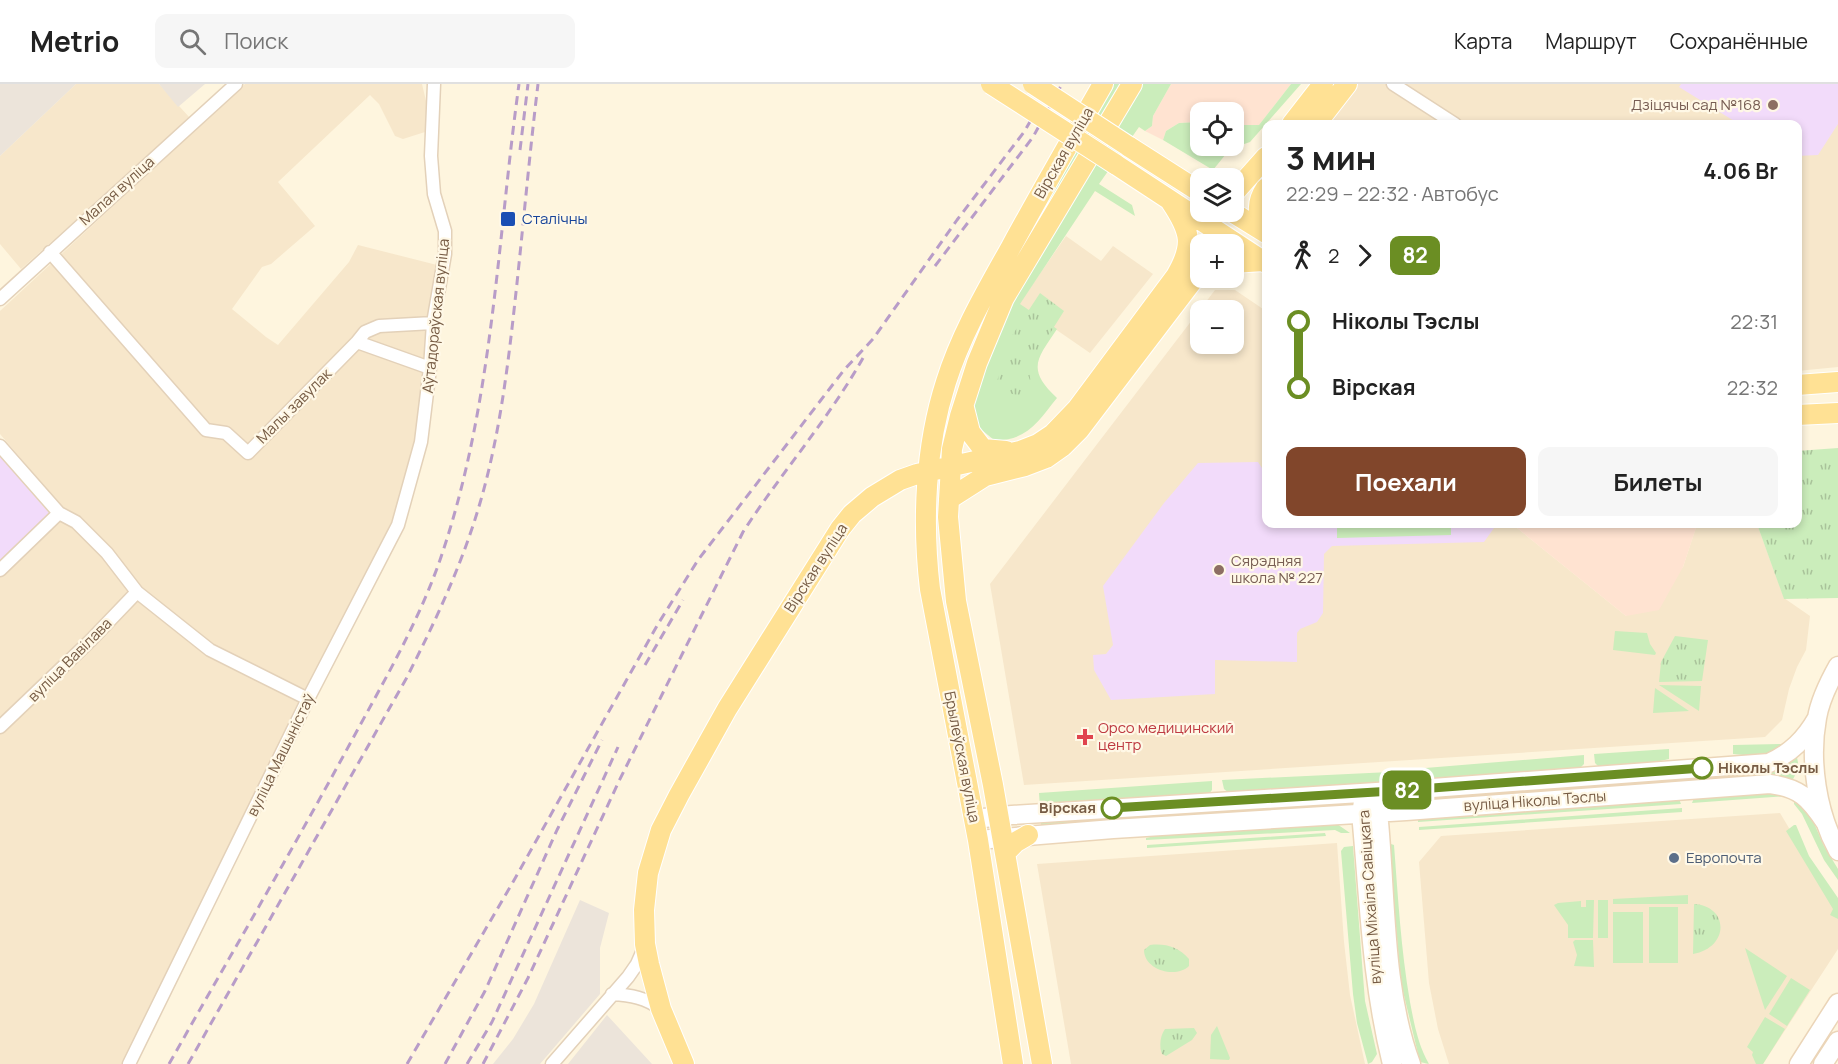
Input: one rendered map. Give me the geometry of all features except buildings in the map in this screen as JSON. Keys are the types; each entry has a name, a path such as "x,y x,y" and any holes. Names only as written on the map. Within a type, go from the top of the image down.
{"main road":[{"path":"991,84 1171,202 1212,234"},
{"path":"1033,84 1190,185"},
{"name":"Вірская вуліца","path":"684,1064 654,987 645,944 644,910 648,873 661,830 727,709 852,514 892,484 929,471 936,423 945,384 955,356 984,295 1103,84"},
{"name":"Вірская вуліца","path":"951,466 952,449 963,405 977,363 1004,298 1132,84"},
{"path":"1295,120 1323,84"},
{"path":"1319,120 1347,84"},
{"path":"1244,182 1262,161"},
{"path":"1262,194 1259,199 1259,214 1262,220"},
{"path":"929,471 1030,448 1053,435 1077,409 1176,276 1186,258 1187,232 1171,202"},
{"path":"1244,219 1262,231"},
{"path":"1244,252 1262,260"},
{"path":"1244,263 1262,262"},
{"path":"949,499 980,478 1035,463 1063,446 1078,430 1190,285"},
{"path":"1802,385 1838,382"},
{"path":"963,405 970,432 983,449 1006,451 1030,448"},
{"path":"1802,416 1838,413"},
{"name":"Брылеўская вуліца","path":"951,466 949,541 956,601 995,794 1006,816 1004,845 1042,1064"},
{"name":"Брылеўская вуліца","path":"929,471 927,551 930,590 978,840 1013,1064"},
{"path":"1838,666 1824,693 1817,718 1816,772 1825,822 1838,851"},
{"name":"вуліца Ніколы Тэслы","path":"974,819 1369,793 1769,763 1784,756 1795,747 1810,731 1817,718"},
{"name":"вуліца Ніколы Тэслы","path":"1028,835 1770,784 1794,789 1803,795 1812,803 1825,822"},
{"name":"вуліца Міхаіла Савіцкага","path":"1369,793 1364,800 1370,813 1392,980 1411,1064"},
{"name":"вуліца Міхаіла Савіцкага","path":"1370,813 1375,981 1392,1064"},
{"path":"978,840 1004,845 1016,842 1028,835"},
{"path":"1001,992 1028,987"},
{"path":"1799,1064 1838,1003"},
{"path":"1823,1064 1838,1041"}],"street":[{"name":"Малая вуліца","path":"0,299 236,84"},
{"name":"Аўтадораўская вуліца","path":"421,442 433,323 445,254 445,231 434,194 432,175 434,84"},
{"path":"1393,84 1449,120"},
{"name":"Малы завулак","path":"50,252 206,429 226,433 248,453 365,332 379,326 433,323"},
{"path":"357,342 430,368"},
{"name":"вуліца Машыністаў","path":"129,1064 308,699 398,525 421,442"},
{"path":"0,446 59,513 76,522 107,553 137,592 210,650 308,699"},
{"path":"0,570 59,513"},
{"name":"вуліца Вавілава","path":"0,727 91,640 137,592"},
{"path":"552,1064 628,977 638,964 645,944"},
{"path":"612,994 638,997 662,1009"}],"shaded area":[{"path":"0,84 76,84 0,156"},
{"path":"76,84 159,84 190,118 21,269 0,244 0,156"},
{"path":"159,84 205,84 178,107"},
{"path":"245,84 422,84 430,118 428,131 403,139 395,136 379,104 370,95 278,182 315,226 271,264 262,267 232,309 278,345 349,262 358,245 437,265 428,312 417,431 392,521 122,1064 0,1064 0,577 66,511 0,434 0,311"},
{"path":"1171,84 1291,84 1259,125 1244,125 1244,102 1190,102 1190,122 1179,123 1166,131 1163,140 1145,131 1152,126 1153,116"},
{"path":"1356,84 1838,84 1838,367 1802,371 1802,120 1327,120"},
{"name":"Дзіцячы сад №168","path":"1681,84 1838,84 1838,124 1818,155 1802,156 1802,120 1733,120 1679,87"},
{"path":"1066,236 1101,261 1113,246 1153,274 1090,353 1019,304"},
{"path":"1215,290 1235,290 1262,308 1262,528 1517,528 1626,616 1683,567 1696,528 1758,528 1784,598 1810,616 1806,650 1789,689 1782,720 1765,737 1024,785 990,584 1190,323 1190,354 1244,354 1244,300 1207,300"},
{"path":"0,456 50,514 0,560"},
{"name":"Сярэдняя школа № 227","path":"1258,462 1262,468 1262,528 1494,528 1484,542 1332,546 1324,554 1323,613 1317,622 1300,629 1297,633 1297,662 1215,660 1215,694 1111,700 1094,670 1093,655 1106,654 1113,645 1103,586 1164,503 1198,463"},
{"path":"1517,528 1696,528 1683,567 1659,610 1626,616"},
{"path":"1780,813 1838,910 1838,949 1763,1064 1449,1064 1438,1029 1429,983 1419,862 1441,836"},
{"path":"1337,843 1350,995 1365,1064 1071,1064 1037,864"},
{"path":"580,900 609,913 600,948 600,994 540,1064 493,1064 513,1039 534,1004"},
{"path":"607,1015 652,1064 568,1064"}],"green space":[{"path":"1112,84 1120,84 1018,257 1016,256"},
{"path":"1139,84 1171,84 1153,116 1152,126 1145,131 1139,127 1099,184 1132,205 1135,216 1095,191 1020,304 1057,329 1040,356 1038,371 1047,388 1057,398 1038,422 1016,437 994,440 983,431 978,436 970,424 974,397 1012,298 1112,138"},
{"path":"1291,84 1301,84 1269,120 1263,120"},
{"path":"1262,121 1262,128 1250,142 1244,144 1244,125 1259,125"},
{"path":"1190,122 1190,156 1224,156 1215,168 1210,168 1163,140 1166,131 1179,123"},
{"path":"1040,293 1064,311 1032,362 1029,372 1032,389 1018,395 1005,391 996,384 1013,334"},
{"path":"1838,448 1838,598 1784,599 1758,528 1802,528 1802,451"},
{"path":"1337,528 1451,528 1451,535 1337,538"},
{"path":"1615,631 1647,633 1655,655 1613,650"},
{"path":"1675,636 1708,640 1702,681 1659,682 1661,662"},
{"path":"1659,685 1701,686 1699,711"},
{"path":"1655,688 1689,711 1653,713"},
{"path":"1783,744 1787,748 1765,757 1733,754 1733,745"},
{"path":"1669,749 1669,759 1638,766 1600,768 1595,763 1594,754"},
{"path":"1796,752 1799,768 1792,781 1549,792"},
{"path":"1584,755 1584,764 1579,769 1407,783 1407,775 1413,769"},
{"path":"1390,772 1394,774 1394,783 1229,793 1224,789 1222,780"},
{"path":"1212,781 1212,790 1208,795 1040,807 1039,793"},
{"path":"1779,790 1787,796 1692,803 1694,798"},
{"path":"1353,798 1356,806 1041,828 1041,820"},
{"path":"1794,798 1810,814 1824,846 1838,869 1838,880 1824,860 1802,814 1794,804"},
{"path":"1679,799 1681,804 1418,822 1418,815"},
{"path":"1682,808 1682,812 1419,830 1419,827"},
{"path":"1337,824 1350,833 1335,830 1146,840 1146,838 1178,831"},
{"path":"1796,825 1809,856 1838,898 1838,919 1830,915 1833,909 1786,831"},
{"path":"1325,833 1326,836 1147,848 1147,845"},
{"path":"1391,844 1394,845 1402,943 1410,1002 1419,1042 1429,1064 1420,1062 1401,983 1389,847"},
{"path":"1353,846 1365,1001 1377,1054 1368,1064 1357,1023 1353,994 1341,851 1344,847"},
{"path":"1688,895 1688,904 1613,904 1613,899"},
{"path":"1586,900 1594,900 1593,938 1568,938 1568,925 1554,905 1581,901 1581,907 1586,907"},
{"path":"1598,900 1608,900 1608,938 1598,938"},
{"path":"1694,904 1706,906 1714,912 1719,919 1720,927 1719,936 1714,944 1693,954"},
{"path":"1649,907 1678,907 1678,963 1649,963"},
{"path":"1613,912 1643,912 1643,963 1613,963"},
{"path":"1593,940 1594,967 1574,966 1577,955 1573,942"},
{"path":"1150,945 1166,945 1176,949 1189,959 1189,966 1176,972 1155,967 1145,957 1144,950"},
{"path":"1745,948 1787,976 1765,1010"},
{"path":"1791,978 1810,990 1787,1026 1769,1014"},
{"path":"1765,1017 1785,1029 1763,1064 1756,1064 1753,1052 1747,1047"},
{"path":"1217,1026 1229,1060 1210,1059 1211,1035"},
{"path":"1194,1028 1197,1033 1192,1040 1166,1056 1162,1054 1160,1041 1165,1029"}],"railway":[{"path":"169,1064 388,674 411,629 440,560 458,502 472,443 482,384 519,84"},
{"path":"520,150 528,84"},
{"path":"188,1064 406,679 465,549 494,449 503,394 538,84"},
{"path":"407,1064 513,882 658,624 698,560 844,370 873,339 957,220 1024,132 1052,84"},
{"path":"935,266 1033,137 1062,84"},
{"path":"483,1064 528,978 619,781 743,532 835,403 863,358"},
{"path":"645,665 683,600"},
{"path":"445,1064 485,991 557,830 602,740"},
{"path":"467,1064 492,1022 618,747"}],"bus line":[{"name":"82","path":"1112,808 1392,791 1702,768"}],"place":[{"name":"Дзіцячы сад №168","path":"1773,105"},
{"name":"Сталічны","path":"508,219"},
{"name":"Сярэдняя школа № 227","path":"1219,570"},
{"name":"Орсо медицинский центр","path":"1085,737"},
{"name":"Ніколы Тэслы","path":"1702,768"},
{"name":"Вірская","path":"1112,808"},
{"name":"Европочта","path":"1674,858"}]}
